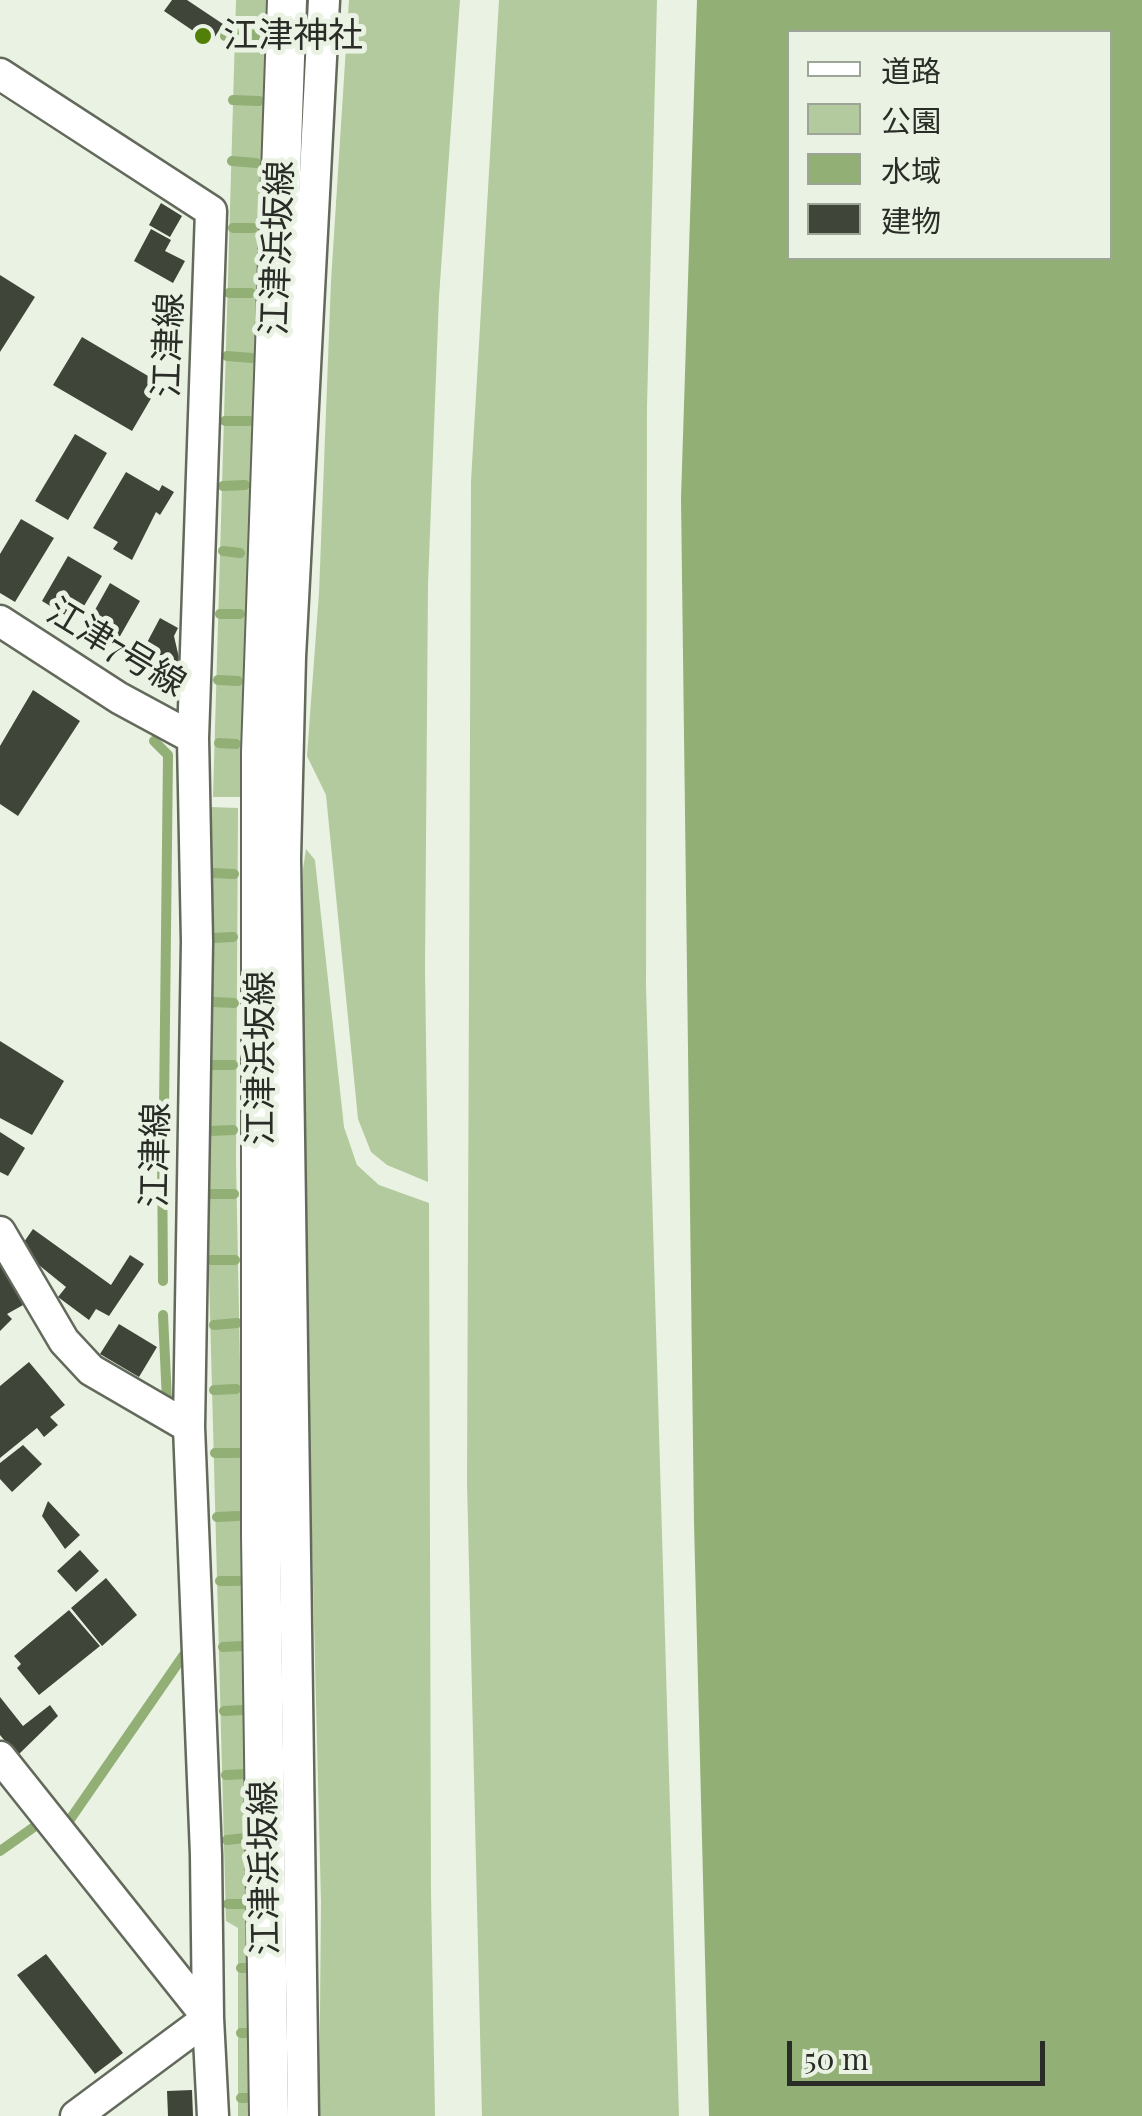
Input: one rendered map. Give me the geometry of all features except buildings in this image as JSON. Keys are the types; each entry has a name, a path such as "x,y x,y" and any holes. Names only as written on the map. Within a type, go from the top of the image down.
{"street":[{"name":"江津浜坂線","path":"269,2116 261,1534 262,752 287,0"},
{"path":"303,2116 285,858 292,618 324,0"},
{"name":"江津線","path":"0,74 211,211 193,738 197,942 189,1427 212,2116"},
{"name":"江津7号線","path":"0,621 119,698 193,738"},
{"path":"0,1232 64,1341 90,1370 189,1427"},
{"path":"0,1757 208,2018 76,2116"}],"green space":[{"path":"236,0 267,0 240,797 213,797"},
{"path":"349,0 460,0 439,297 428,585 428,1182 387,1165 371,1152 358,1119 326,795 307,756"},
{"path":"499,0 657,0 647,407 646,986 679,2116 482,2116 467,1482 471,481"},
{"path":"211,807 238,808 236,1162 250,1862 250,2116 238,2116 238,1928 226,1921 209,1275"},
{"path":"306,849 315,860 344,1127 357,1165 379,1185 429,1203 435,2116 319,2116 321,1902 299,1021"}],"water":[{"path":"697,0 1142,0 1142,2116 709,2116 694,1523 681,498"}],"waterway":[{"path":"225,36 261,35"},
{"path":"233,100 259,101"},
{"path":"232,161 256,163"},
{"path":"233,228 253,228"},
{"path":"229,293 251,293"},
{"path":"227,356 252,358"},
{"path":"225,421 249,421"},
{"path":"223,486 245,485"},
{"path":"223,551 240,553"},
{"path":"220,614 240,614"},
{"path":"218,680 238,681"},
{"path":"154,741 168,755 164,1109"},
{"path":"219,743 236,744"},
{"path":"213,873 234,874"},
{"path":"213,938 233,937"},
{"path":"213,1002 234,1003"},
{"path":"212,1065 233,1065"},
{"path":"210,1131 233,1130"},
{"path":"162,1143 163,1281"},
{"path":"211,1194 234,1194"},
{"path":"211,1260 235,1260"},
{"path":"163,1315 167,1401"},
{"path":"214,1325 237,1323"},
{"path":"214,1390 236,1389"},
{"path":"215,1453 238,1453"},
{"path":"217,1517 238,1516"},
{"path":"220,1581 238,1581"},
{"path":"223,1647 242,1646"},
{"path":"69,1821 183,1656"},
{"path":"224,1711 243,1710"},
{"path":"226,1775 245,1774"},
{"path":"0,1851 34,1827"},
{"path":"227,1840 245,1838"},
{"path":"228,1904 246,1904"},
{"path":"241,1968 246,1968"},
{"path":"241,2033 247,2033"},
{"path":"241,2098 246,2098"}],"place":[{"name":"江津神社","path":"203,36"}]}
